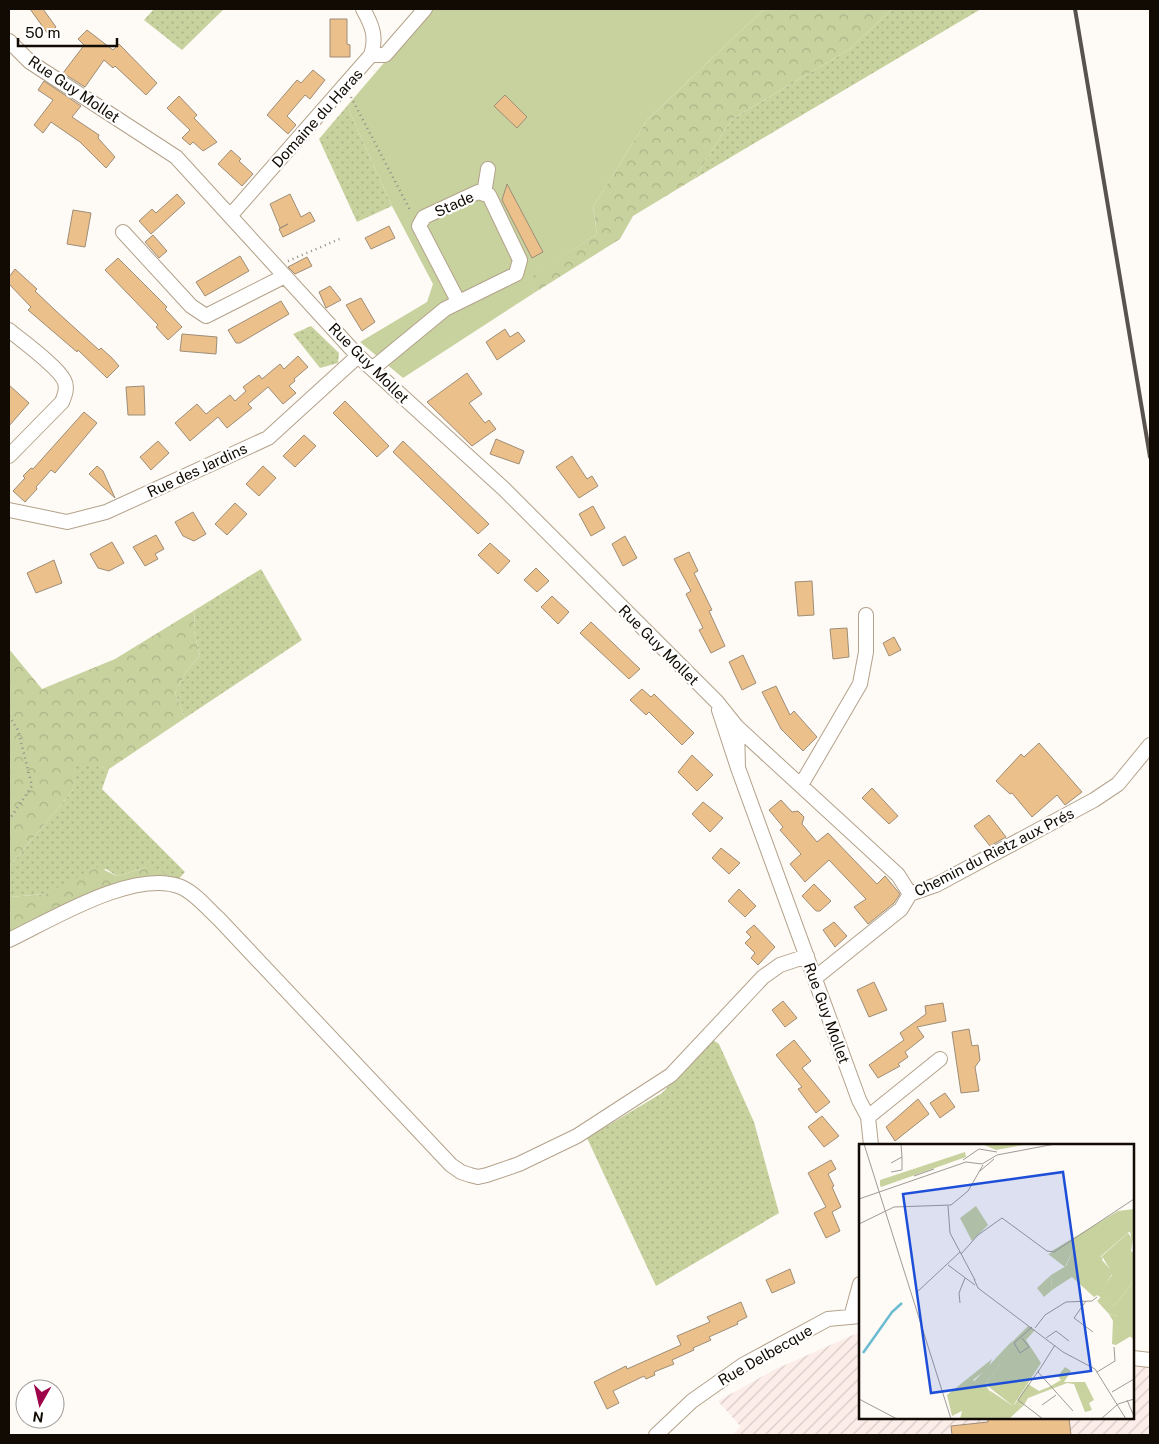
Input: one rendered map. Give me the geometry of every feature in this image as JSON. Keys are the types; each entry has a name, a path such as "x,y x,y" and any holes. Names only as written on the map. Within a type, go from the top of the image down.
{"street":[{"name":"Domaine du Haras","path":"230,216 371,55 375,42 372,24 364,9"},
{"path":"371,55 384,55 425,9"},
{"name":"Rue Guy Mollet","path":"9,42 30,62 162,146 176,157 358,356 504,489 717,702 731,728 738,768 858,1100 868,1116 870,1144"},
{"path":"484,194 488,169"},
{"name":"Stade","path":"372,369 458,301 516,274 520,260 488,195 478,192 424,217 419,226 458,301"},
{"path":"123,232 191,306 206,316 280,272"},
{"path":"9,330 56,370 65,380 66,392 62,402 9,456"},
{"name":"Rue des Jardins","path":"9,510 67,522 106,512 268,438 358,356"},
{"path":"801,785 860,684 866,652 866,615"},
{"path":"731,728 801,785 898,875 910,894"},
{"name":"Chemin du Rietz aux Prés","path":"815,978 901,909 910,894 936,885 1094,800 1118,784 1150,745"},
{"path":"9,940 127,886 156,882 180,886 190,892 219,919 451,1165 461,1172 478,1177 519,1164 577,1136 671,1075 763,977 780,965 807,956"},
{"path":"868,1116 940,1060"},
{"path":"856,1316 859,1292"},
{"name":"Rue Delbecque","path":"656,1435 692,1400 743,1365 828,1319 856,1316"},
{"path":"1134,1358 1150,1360"}],"path":[{"path":"342,89 352,97 419,226"},
{"path":"280,272 342,238"},
{"path":"9,716 18,730 32,786 9,820"}],"shaded area":[{"path":"859,1332 859,1419 1134,1419 1134,1358 1150,1360 1150,1435 732,1435 741,1427 718,1401 776,1369"}],"green space":[{"path":"154,9 224,9 182,50 144,20"},
{"path":"430,9 764,9 647,120 593,207 597,234 528,279 534,293 403,378 360,342 427,302 433,284 392,206 347,106"},
{"path":"764,9 892,9 850,49 732,119 694,179 633,216 620,239 534,293 527,279 597,234 593,207 647,120"},
{"path":"892,9 981,9 694,179 732,119 850,49"},
{"path":"347,106 392,206 357,222 319,139"},
{"path":"311,326 339,353 338,363 320,368 293,334"},
{"path":"261,569 302,640 185,718 175,693 187,670 200,656 194,631 195,610"},
{"path":"195,610 194,631 200,656 187,670 175,693 185,718 109,769 84,763 75,767 73,790 9,867 9,649 42,689 115,659"},
{"path":"83,762 109,769 102,789 185,872 175,883 148,867 117,876 106,869 45,894 9,897 9,867 73,790 74,767"},
{"path":"98,867 117,876 148,867 170,875 175,883 162,879 9,937 9,897 45,894"},
{"path":"713,1040 719,1044 754,1122 779,1213 656,1286 587,1138 662,1093"}],"building":[{"path":"30,9 43,9 56,27 48,34"},
{"path":"330,19 347,19 347,44 350,45 350,57 330,57"},
{"path":"87,30 113,50 119,44 157,83 146,95 115,66 113,68 104,60 85,87 63,73 84,45 78,39"},
{"path":"313,70 325,80 310,99 305,95 287,116 296,125 288,134 267,115 297,80 301,83"},
{"path":"44,81 81,106 72,117 99,135 98,138 115,157 106,168 80,142 51,122 43,133 34,125 53,100 38,90"},
{"path":"505,95 527,117 517,128 494,106"},
{"path":"179,96 197,115 194,118 217,142 203,151 193,142 190,145 182,138 190,130 167,108"},
{"path":"231,150 241,159 239,161 253,174 242,186 218,164"},
{"path":"507,184 543,252 532,258 502,200"},
{"path":"177,194 185,203 151,234 139,221 152,209 156,213"},
{"path":"290,194 301,217 310,212 315,221 283,237 279,229 288,224 280,228 270,204"},
{"path":"73,210 91,213 85,247 67,244"},
{"path":"389,226 395,238 371,249 365,238"},
{"path":"153,235 167,251 159,258 145,242"},
{"path":"240,256 249,271 205,296 196,282"},
{"path":"307,257 312,266 295,274 288,267"},
{"path":"118,258 167,307 165,309 182,327 168,340 156,327 158,325 105,270"},
{"path":"15,269 37,289 35,291 56,311 99,350 101,348 119,366 107,378 78,350 77,352 28,310 31,307 9,284 9,277"},
{"path":"330,286 341,300 326,308 319,292"},
{"path":"361,298 375,322 362,331 346,305"},
{"path":"281,301 289,314 240,343 236,343 228,330"},
{"path":"505,329 510,337 518,332 525,341 497,360 486,342"},
{"path":"182,334 217,337 216,354 180,351"},
{"path":"298,356 308,367 289,386 296,393 283,404 268,387 248,404 252,408 227,428 218,417 190,441 175,423 197,404 206,414 230,395 235,401 246,391 243,387 259,375 262,379 280,364 284,369"},
{"path":"467,373 482,394 469,403 485,423 489,420 496,429 472,446 427,402"},
{"path":"9,385 29,403 9,426"},
{"path":"144,386 145,415 128,415 126,387"},
{"path":"345,401 389,446 377,457 333,413"},
{"path":"84,412 97,423 55,473 51,470 25,502 13,491 25,478 23,476 31,468 33,469"},
{"path":"304,435 316,446 295,467 283,456"},
{"path":"496,439 524,451 519,464 490,454"},
{"path":"158,441 169,453 151,470 140,457"},
{"path":"403,441 489,524 478,534 393,452"},
{"path":"572,456 587,479 592,476 598,486 579,498 556,467"},
{"path":"97,466 103,471 115,498 89,474"},
{"path":"263,466 276,478 259,496 246,484"},
{"path":"235,503 247,514 227,535 215,524"},
{"path":"593,506 605,528 591,536 579,514"},
{"path":"193,512 206,534 194,541 183,536 175,522"},
{"path":"156,535 164,549 155,554 158,559 145,566 133,547"},
{"path":"625,536 637,558 623,566 612,544"},
{"path":"112,542 124,563 109,571 98,568 90,554"},
{"path":"490,543 510,561 498,574 478,555"},
{"path":"689,552 698,571 694,573 712,610 709,611 725,646 711,653 699,630 703,628 686,594 691,591 674,559"},
{"path":"54,560 62,583 36,593 27,573"},
{"path":"536,568 549,581 537,592 524,580"},
{"path":"812,581 814,615 798,616 795,582"},
{"path":"552,596 569,612 558,624 541,607"},
{"path":"591,622 640,669 629,679 580,633"},
{"path":"847,628 849,657 833,659 830,629"},
{"path":"894,637 901,650 889,656 883,643"},
{"path":"743,655 756,683 742,690 729,662"},
{"path":"776,686 790,715 794,711 817,737 803,751 781,729 762,692"},
{"path":"642,689 651,697 654,694 694,733 682,745 649,712 646,715 630,700"},
{"path":"1039,743 1082,792 1065,805 1057,795 1032,817 1012,793 1010,794 996,781 1021,754 1024,757"},
{"path":"692,755 713,775 697,791 678,772"},
{"path":"872,788 898,816 889,824 862,798"},
{"path":"781,800 792,812 798,811 804,817 802,824 817,842 828,833 877,884 885,876 900,894 894,903 868,924 854,907 866,899 829,860 805,882 790,864 801,854 780,830 783,827 769,810"},
{"path":"703,802 723,818 710,832 692,814"},
{"path":"989,815 1006,837 990,846 974,826"},
{"path":"721,848 740,863 729,874 712,858"},
{"path":"814,884 831,901 820,911 816,911 802,896"},
{"path":"739,889 756,906 745,917 728,901"},
{"path":"834,922 847,936 835,947 823,930"},
{"path":"754,925 775,947 758,965 751,958 755,953 745,943 751,937 746,932"},
{"path":"874,982 887,1010 869,1017 857,990"},
{"path":"783,1001 797,1018 785,1027 772,1010"},
{"path":"943,1003 946,1021 917,1027 924,1037 905,1052 908,1057 898,1064 900,1066 878,1078 869,1065 904,1040 900,1033 926,1014 925,1006"},
{"path":"969,1029 972,1046 978,1045 980,1060 975,1067 979,1091 961,1093 952,1032"},
{"path":"794,1040 811,1061 802,1068 830,1102 816,1113 798,1089 802,1087 776,1055"},
{"path":"945,1093 955,1107 940,1118 930,1103"},
{"path":"918,1099 929,1114 895,1141 886,1127"},
{"path":"822,1116 839,1136 824,1147 808,1127"},
{"path":"831,1160 836,1169 828,1174 841,1207 832,1212 840,1231 826,1238 814,1213 826,1207 808,1173"},
{"path":"790,1269 795,1283 772,1293 766,1280"},
{"path":"741,1302 747,1317 737,1322 738,1324 709,1337 711,1340 693,1348 694,1350 672,1360 674,1364 654,1372 655,1375 646,1379 644,1376 613,1391 619,1403 607,1409 594,1382 626,1366 627,1369 681,1345 677,1336 710,1322 707,1317"},
{"path":"988,1419 1069,1419 1071,1435 952,1435 951,1426 988,1422"}],"railway":[{"path":"1075,9 1150,457"}]}
